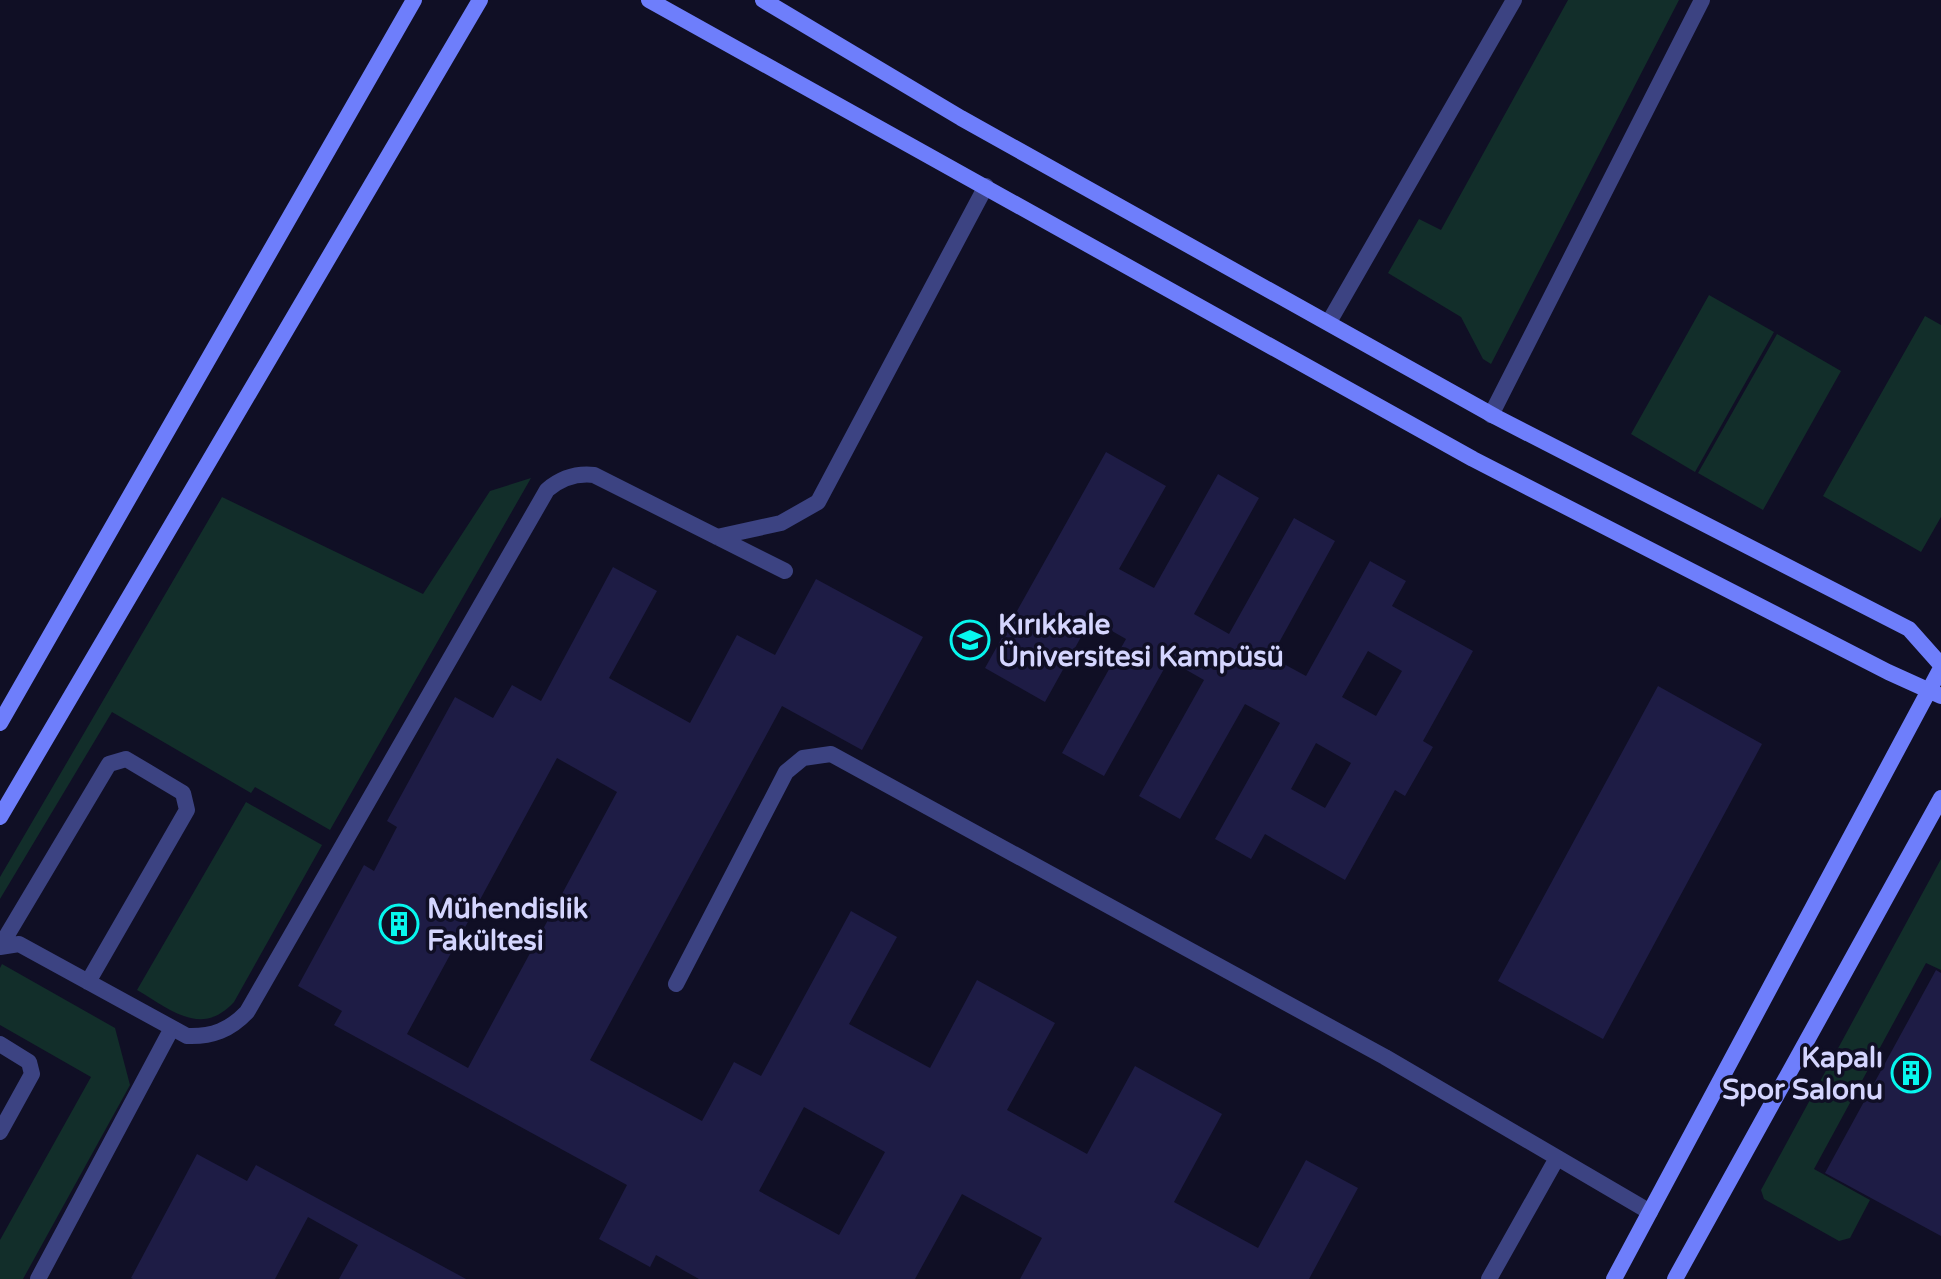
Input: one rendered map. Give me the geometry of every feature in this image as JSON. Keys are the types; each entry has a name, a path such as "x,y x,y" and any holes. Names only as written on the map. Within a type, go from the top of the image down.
{"street":[{"path":"0,723 414,0"},
{"path":"0,817 480,0"},
{"path":"649,0 1473,459 1935,693"},
{"path":"763,0 961,118 1491,415 1909,629 1941,667 1935,693 1614,1279"},
{"path":"1329,322 1514,0"},
{"path":"1491,415 1702,0"},
{"path":"717,537 781,523 818,502 986,186"},
{"path":"0,947 19,944 187,1036 204,1036 228,1028 247,1012 552,486 569,477 594,475 785,571"},
{"path":"676,984 786,772 808,756 831,754 1385,1057 1650,1212"},
{"path":"0,947 109,764 126,759 183,793 187,810 88,982"},
{"path":"1675,1279 1941,798"},
{"path":"38,1279 172,1028"},
{"path":"0,1044 29,1062 32,1074 0,1132"},
{"path":"1489,1279 1557,1158"}],"green space":[{"path":"1568,0 1679,0 1491,364 1483,359 1461,317 1388,273 1419,219 1441,230"},
{"path":"1709,295 1774,332 1695,472 1631,434"},
{"path":"1925,316 1941,325 1941,517 1921,552 1823,496"},
{"path":"1777,334 1841,371 1763,510 1698,473"},
{"path":"531,478 330,830 255,787 251,793 112,712 0,899 0,877 222,497 423,594 490,491"},
{"path":"246,802 322,845 234,1002 222,1013 210,1018 186,1017 137,990"},
{"path":"1941,859 1941,970 1926,963 1814,1169 1870,1200 1850,1238 1839,1241 1764,1199 1761,1190"},
{"path":"2,964 115,1028 130,1085 23,1279 0,1279 0,1240 91,1077 0,1025"}],"building":[{"path":"1106,452 1166,486 1119,569 1154,588 1218,474 1259,498 1194,614 1229,634 1294,518 1335,541 1271,657 1306,676 1370,561 1406,581 1392,606 1473,651 1423,741 1433,747 1405,796 1395,790 1345,880 1265,834 1251,859 1215,839 1280,723 1245,704 1180,819 1139,796 1204,680 1169,660 1104,776 1062,753 1126,639 1091,619 1045,702 985,668","holes":["1368,651 1402,671 1376,716 1342,697","1316,743 1351,763 1325,808 1291,789"]},
{"name":"Mühendislik Fakültesi","path":"613,567 657,591 609,678 690,723 737,635 775,655 816,579 923,637 862,750 782,706 590,1060 702,1121 734,1062 761,1076 851,911 897,937 849,1024 930,1068 977,980 1055,1023 1007,1110 1087,1154 1135,1066 1222,1114 1174,1202 1258,1248 1306,1160 1358,1188 1309,1279 1020,1279 1042,1238 962,1194 915,1279 699,1279 656,1255 650,1267 599,1239 627,1185 334,1025 342,1011 298,986 364,865 374,871 397,827 387,821 455,697 493,718 512,685 541,701","holes":["557,758 617,792 468,1068 407,1034","804,1107 885,1152 839,1235 759,1191"]},
{"path":"1658,686 1762,744 1603,1039 1498,981"},
{"name":"Kapalı Spor Salonu","path":"1936,970 1941,973 1941,1236 1825,1173"},
{"path":"197,1154 247,1181 256,1165 466,1279 339,1279 358,1245 308,1217 275,1279 131,1278"}],"place":[{"name":"Kırıkkale Üniversitesi Kampüsü","path":"970,640"},
{"name":"Mühendislik Fakültesi","path":"399,924"},
{"name":"Kapalı Spor Salonu","path":"1911,1073"}]}
